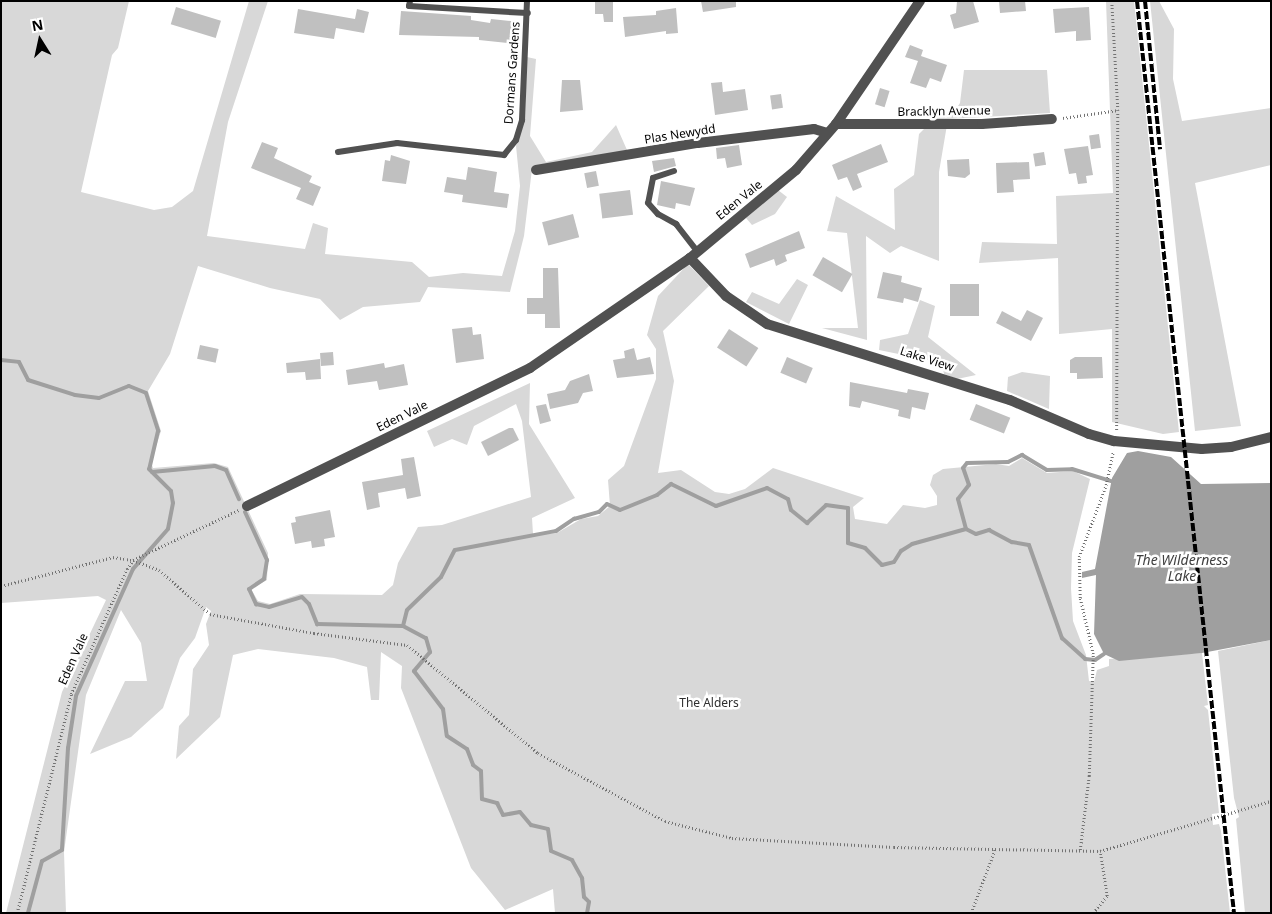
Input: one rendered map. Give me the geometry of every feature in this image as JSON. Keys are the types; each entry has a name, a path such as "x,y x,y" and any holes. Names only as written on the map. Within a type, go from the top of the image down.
{"street":[{"name":"Eden Vale","path":"247,506 530,368 693,254 796,170 836,124 920,1"},
{"name":"Bracklyn Avenue","path":"836,124 982,124 1052,119"},
{"name":"Plas Newydd","path":"536,170 698,143 814,129 827,133"},
{"name":"Lake View","path":"693,254 726,296 767,324 1010,400 1114,441 1175,449 1231,447 1271,437"}],"lane":[{"path":"410,1 409,6 528,13"},
{"name":"Dormans Gardens","path":"338,152 397,143 504,155 516,140 522,120 528,13 527,1"},
{"path":"674,171 653,178 648,203 658,214 676,224 693,254"}],"path":[{"path":"1080,850 1089,776 1094,654 1080,598 1079,557 1106,485 1119,424 1118,110 1112,1"},
{"path":"1052,119 1118,110"},
{"path":"133,560 247,506"},
{"path":"1,586 113,557 133,560 159,570 210,614 314,633 399,642 425,658 538,753 665,821 732,838 995,849 1100,851 1271,801"},
{"name":"Eden Vale","path":"17,913 71,694 133,560"},
{"path":"971,913 995,849"},
{"path":"1093,913 1107,896 1100,851"}],"green space":[{"name":"The Alders","path":"1,1 129,1 118,48 112,55 81,192 154,210 172,207 193,191 249,1 268,1 228,122 207,236 305,249 313,223 328,228 325,254 412,262 429,277 463,273 502,276 515,231 520,186 516,146 525,117 527,57 536,59 530,136 546,162 592,152 616,125 627,150 532,169 524,236 510,292 428,287 420,302 363,307 340,320 320,299 270,288 198,266 170,354 148,391 161,431 151,462 153,468 214,463 228,467 268,553 267,580 251,589 258,601 270,604 300,594 382,595 393,585 398,563 418,527 442,525 531,497 522,421 516,404 474,426 467,445 452,439 434,447 427,431 530,383 529,424 575,498 532,518 533,534 557,533 581,519 598,516 610,506 608,480 624,466 656,379 656,349 647,335 658,296 688,264 709,286 663,331 674,381 658,473 681,470 715,492 729,494 745,489 773,468 864,498 853,507 855,519 887,524 903,505 925,508 937,505 937,496 930,485 933,475 943,469 996,464 1009,466 1022,458 1047,473 1073,471 1090,479 1072,553 1071,588 1073,621 1086,655 1089,681 1094,682 1097,670 1109,666 1109,659 1202,653 1208,705 1204,706 1208,710 1219,813 1212,814 1213,825 1219,824 1221,831 1230,913 555,913 553,889 505,910 471,868 401,688 402,666 381,652 379,700 371,700 367,667 334,658 258,649 233,655 220,717 176,759 179,726 189,715 193,669 209,645 206,624 211,611 206,607 195,638 180,658 163,708 131,737 90,754 125,681 147,681 141,643 121,610 86,695 64,852 66,913 6,913 62,692 106,600 98,596 1,603"},
{"path":"1106,1 1134,1 1179,432 1163,434 1112,422 1112,329 1059,334 1058,258 979,263 982,242 1057,244 1056,196 1113,193"},
{"path":"1150,1 1159,1 1174,29 1173,79 1182,121 1271,108 1271,165 1195,183 1241,426 1195,431"},
{"path":"964,70 1047,70 1050,113 948,119 939,172 939,261 901,246 890,253 866,236 867,340 822,328 858,328 847,233 827,231 836,196 895,230 894,189 914,175 919,134 939,114 954,112 960,103"},
{"path":"778,190 787,197 775,214 752,225 746,218"},
{"path":"797,279 808,285 789,324 746,302 752,292 779,304"},
{"path":"920,300 935,306 928,337 976,375 957,379 944,374 940,356 928,360 879,350 880,340 908,334"},
{"path":"1022,372 1050,376 1049,409 1007,391 1008,377"},
{"path":"1271,640 1271,913 1245,913 1236,819 1239,817 1234,798 1218,651"}],"water":[{"name":"The Wilderness Lake","path":"1138,451 1171,457 1201,484 1271,483 1271,640 1202,653 1119,661 1104,654 1094,634 1096,575 1082,578 1082,572 1095,569 1112,478 1127,453"}],"building":[{"path":"595,1 613,1 613,22 604,22 603,14 595,14"},
{"path":"701,1 736,1 736,7 703,12"},
{"path":"957,1 973,1 979,22 954,29 950,15 956,13"},
{"path":"999,1 1025,1 1026,11 1000,13"},
{"path":"176,7 221,21 216,38 171,24"},
{"path":"1089,7 1091,40 1076,41 1076,31 1055,33 1053,9"},
{"path":"676,8 678,33 666,34 666,31 625,37 623,17 656,15 656,11"},
{"path":"298,9 355,19 357,9 369,12 364,33 336,28 334,39 294,33"},
{"path":"401,11 471,16 471,20 490,23 491,19 521,22 518,44 479,40 479,37 399,35"},
{"path":"910,45 923,50 921,56 947,65 941,82 930,78 926,88 910,83 918,61 905,57"},
{"path":"562,80 580,80 583,110 560,112"},
{"path":"722,82 723,92 745,89 748,110 715,115 711,83"},
{"path":"880,88 890,91 885,107 875,104"},
{"path":"781,94 783,108 772,109 770,96"},
{"path":"1099,134 1101,148 1091,149 1089,135"},
{"path":"262,142 278,148 274,158 312,176 309,182 321,187 313,206 296,199 301,188 251,168"},
{"path":"881,144 888,162 857,174 862,187 853,191 847,177 838,180 832,165"},
{"path":"739,145 742,165 727,168 725,158 717,159 716,148"},
{"path":"1088,146 1093,175 1086,176 1087,183 1078,184 1076,173 1069,174 1064,149"},
{"path":"1044,152 1046,165 1035,167 1033,154"},
{"path":"391,155 410,161 406,184 382,181 385,160 390,161"},
{"path":"674,158 676,166 654,172 652,161"},
{"path":"969,159 970,174 965,178 948,176 947,160"},
{"path":"1029,162 1030,179 1013,180 1014,192 997,193 996,163"},
{"path":"468,167 497,172 494,192 509,194 507,208 462,202 463,195 444,192 447,177 466,180"},
{"path":"596,171 599,186 587,188 584,173"},
{"path":"661,181 695,188 690,206 676,203 675,209 657,205"},
{"path":"630,190 633,215 602,219 599,194"},
{"path":"573,214 579,237 548,245 542,222"},
{"path":"799,231 805,248 785,255 787,261 776,266 774,259 750,268 745,254"},
{"path":"823,257 852,274 842,292 812,275"},
{"path":"543,268 558,268 560,328 545,328 545,314 527,314 527,298 543,298"},
{"path":"883,272 902,276 901,282 922,288 918,302 904,298 903,303 877,298"},
{"path":"950,284 979,284 979,316 950,316"},
{"path":"1027,310 1043,318 1031,341 996,323 1002,311 1021,321"},
{"path":"472,327 473,335 481,334 484,359 456,363 452,329"},
{"path":"729,329 758,348 746,367 717,347"},
{"path":"200,345 219,349 216,363 197,359"},
{"path":"634,348 637,360 650,357 654,374 617,378 613,360 625,358 624,351"},
{"path":"333,352 334,365 321,366 320,353"},
{"path":"787,357 813,368 806,384 780,373"},
{"path":"1075,357 1102,357 1103,378 1077,379 1077,373 1070,373 1070,360"},
{"path":"320,359 321,379 306,380 305,372 287,373 286,363"},
{"path":"384,363 385,368 404,364 408,385 379,390 377,381 348,385 346,370"},
{"path":"589,374 593,391 583,393 578,403 550,409 547,394 565,390 570,381"},
{"path":"850,382 907,393 908,389 929,393 925,410 912,407 910,419 898,416 899,410 862,401 860,408 849,406"},
{"path":"546,404 551,421 540,424 536,406"},
{"path":"976,404 1010,418 1004,434 970,420"},
{"path":"509,428 513,428 519,440 488,456 481,442"},
{"path":"414,457 421,496 407,499 405,488 378,493 380,507 367,510 362,482 403,475 401,459"},
{"path":"330,510 335,537 324,539 325,546 312,548 311,541 295,544 291,523 296,522 295,517"}],"waterway":[{"path":"1,360 19,362 28,380 75,395 99,398 129,386 146,393 158,431 149,469 171,491 173,503 168,529 133,569 76,696 68,748 62,850 42,861 28,913"},
{"path":"966,529 958,499 969,485 963,468 967,463 1008,462 1022,455 1047,470 1072,469 1111,481"},
{"path":"152,472 215,466 226,470 239,499"},
{"path":"403,626 407,610 441,577 455,550 556,531 574,519 599,512 607,504 620,510 657,495 671,484 716,506 767,488 788,499 791,510 807,523 826,505 848,508 848,543 865,548 882,565 894,562 901,551 912,544 966,529"},
{"path":"245,512 267,560 264,579 249,589 256,604 269,607 302,597 309,604 317,624 403,626"},
{"path":"966,529 976,534 989,530 1012,542 1029,545 1062,638 1085,659 1095,660 1104,654"},
{"path":"403,626 426,638 430,652 414,671 443,709 447,736 467,749 473,765 481,771 482,799 497,803 503,815 520,812 531,825 548,829 551,851 572,860 582,878 584,897 589,902 587,913"}],"railway":[{"path":"1137,1 1234,913"},
{"path":"1145,1 1160,149"}]}
